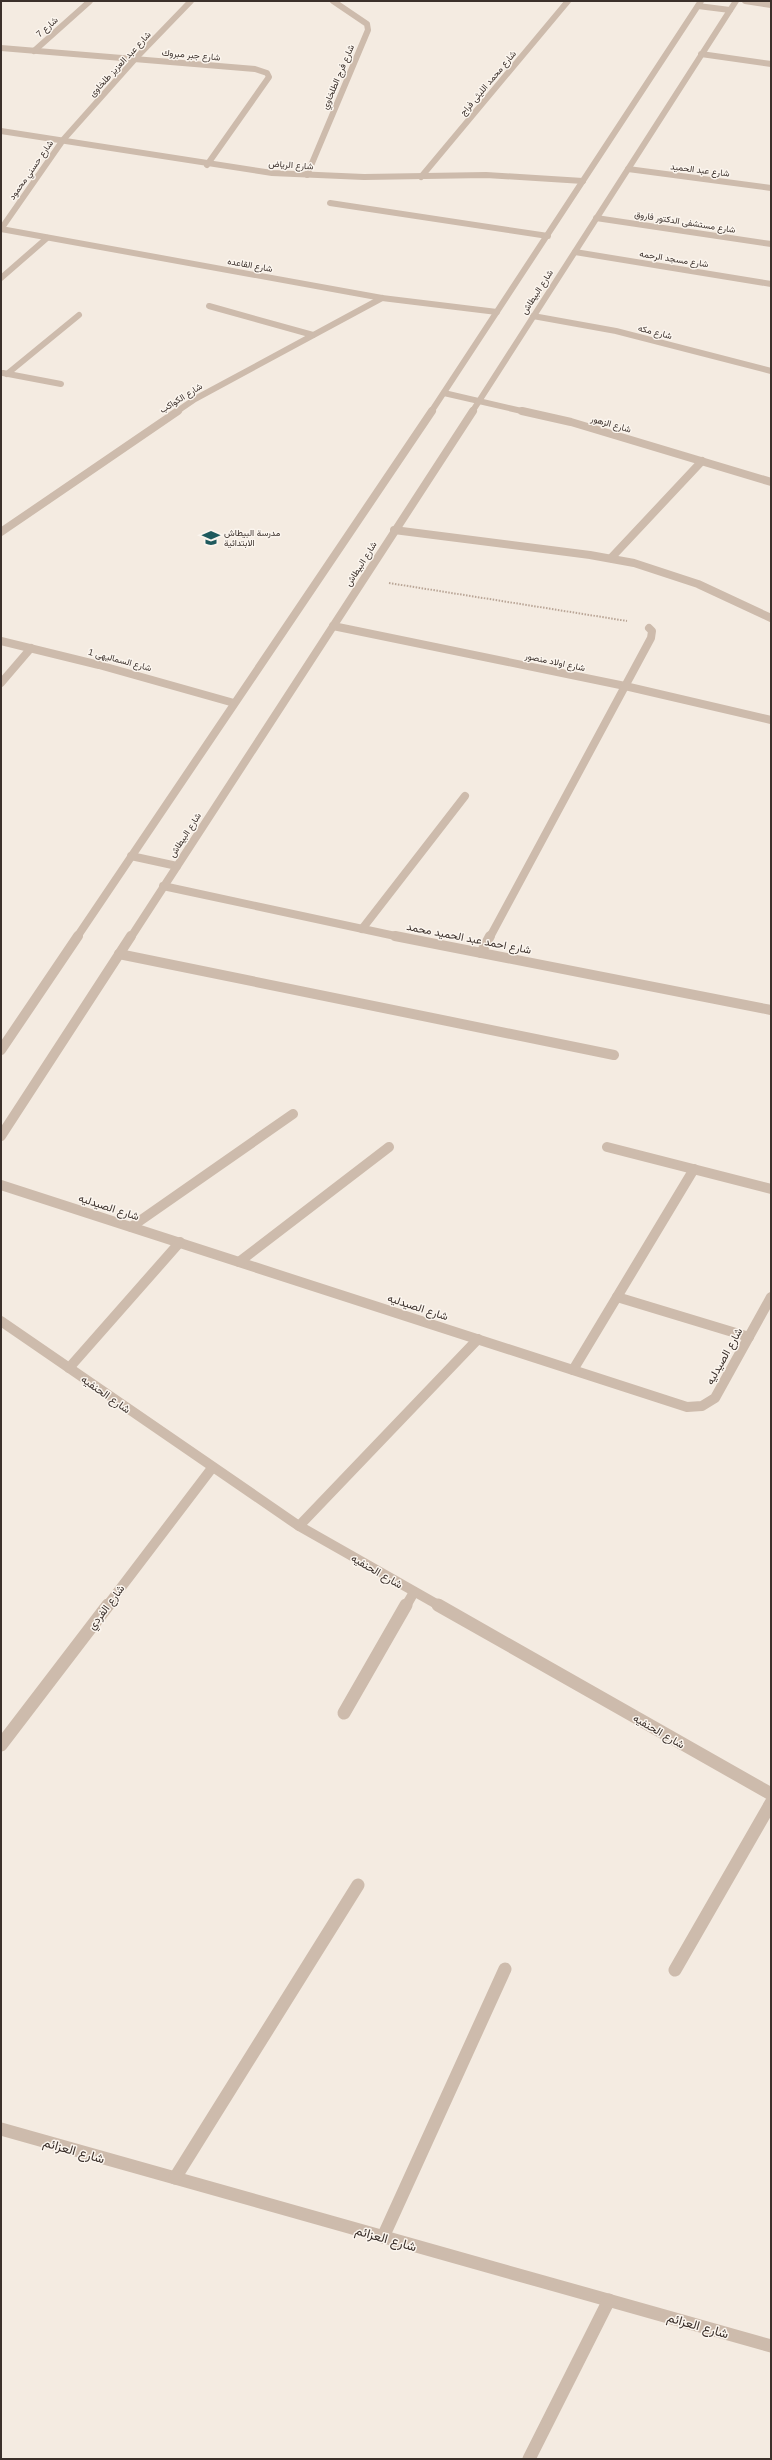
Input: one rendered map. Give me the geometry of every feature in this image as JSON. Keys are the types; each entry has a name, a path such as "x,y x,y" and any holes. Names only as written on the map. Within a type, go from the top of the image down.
{"street":[{"name":"شارع 7","path":"34,51 90,1"},
{"name":"شارع عبد العزيز طلخاوى","path":"63,140 135,59 192,1"},
{"name":"شارع فرج الطلخاوي","path":"307,175 368,30 368,24 361,18 333,1"},
{"name":"شارع محمد الليثى فراج","path":"421,176 568,1"},
{"name":"شارع البيطاش","path":"1,1136 480,400 736,1"},
{"path":"745,1 771,5"},
{"name":"شارع البيطاش","path":"1,1050 498,312 699,3"},
{"path":"699,3 730,10"},
{"name":"شارع جبر مبروك","path":"1,48 255,69 264,71 269,75 207,165"},
{"path":"701,54 771,64"},
{"name":"شارع الرياض","path":"1,131 63,140 207,165 307,175 486,175 583,181"},
{"name":"شارع حسني محمود","path":"1,229 63,140"},
{"name":"شارع عبد الحميد","path":"628,169 771,188"},
{"path":"330,203 548,236"},
{"name":"شارع مستشفى الدكتور فاروق","path":"596,218 771,244"},
{"name":"شارع القاعده","path":"1,229 382,298 498,312"},
{"path":"1,278 47,238"},
{"name":"شارع مسجد الرحمه","path":"575,252 771,284"},
{"name":"شارع الكواكب","path":"1,532 195,399 382,298"},
{"path":"209,306 312,335"},
{"path":"4,373 79,315"},
{"name":"شارع مكه","path":"533,316 616,331 771,371"},
{"path":"4,373 61,384"},
{"name":"شارع الزهور","path":"444,393 480,400 578,424 702,460 771,482"},
{"path":"611,558 702,460"},
{"path":"394,530 611,558 676,575 771,618"},
{"name":"شارع اولاد منصور","path":"333,626 625,686 771,720"},
{"path":"481,953 652,635 649,628"},
{"name":"شارع السماليهى 1","path":"1,641 234,703"},
{"path":"1,683 31,648"},
{"path":"362,929 465,796"},
{"path":"131,856 177,866"},
{"name":"شارع احمد عبد الحميد محمد","path":"164,886 362,929 771,1010"},
{"path":"119,954 614,1055"},
{"path":"131,1227 293,1114"},
{"path":"607,1146 771,1189"},
{"path":"239,1262 389,1147"},
{"path":"573,1370 694,1169"},
{"name":"شارع الصيدليه","path":"1,1185 677,1405 699,1407 711,1402 715,1398 771,1297"},
{"path":"69,1368 180,1242"},
{"path":"617,1298 749,1337"},
{"name":"شارع الحنفيه","path":"1,1321 212,1468 299,1526 771,1794"},
{"path":"299,1526 478,1339"},
{"name":"شارع الفردي","path":"1,1745 212,1468"},
{"path":"344,1713 414,1592"},
{"path":"676,1970 771,1803"},
{"path":"175,2178 358,1885"},
{"path":"383,2237 505,1970"},
{"name":"شارع العزائم","path":"1,2129 771,2346"},
{"path":"529,2459 609,2300"}],"path":[{"path":"363,579 630,621 649,628"}],"place":[{"name":"مدرسة البيطاش الابتدائية","path":"211,538"}]}
